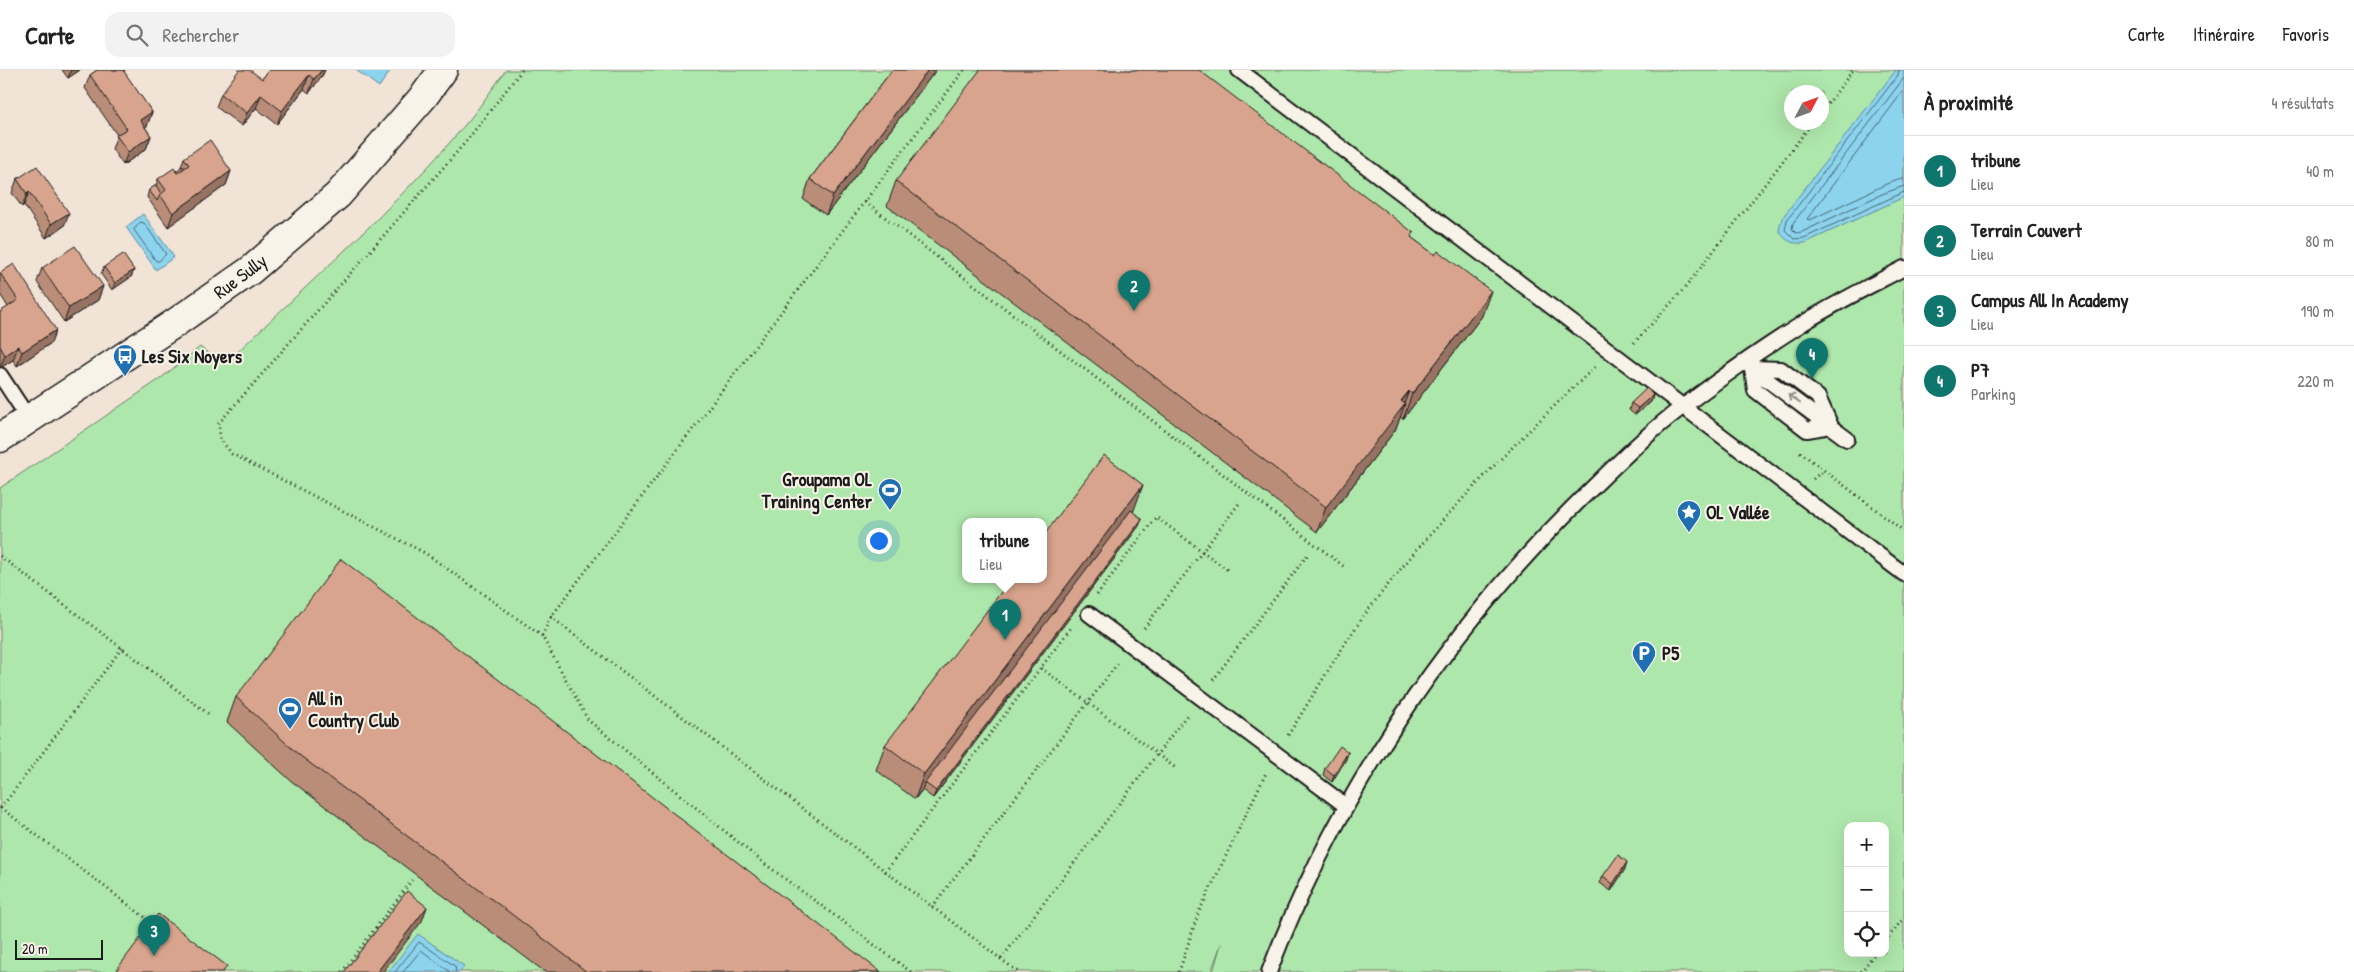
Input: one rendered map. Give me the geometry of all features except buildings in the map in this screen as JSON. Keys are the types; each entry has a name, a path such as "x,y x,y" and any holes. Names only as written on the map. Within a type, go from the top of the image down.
{"street":[{"name":"Rue Sully","path":"0,438 252,270 338,195 424,96 443,70"}],"lane":[{"path":"1239,70 1904,574"},
{"path":"1269,972 1318,859 1367,768 1425,680 1482,608 1545,535 1619,461 1683,406 1748,365 1798,326 1904,268"},
{"path":"1748,365 1847,439"},
{"path":"0,375 29,419"},
{"path":"1089,614 1346,806"}],"path":[{"path":"522,70 464,144 219,423 220,439 232,454 424,553 542,636 588,720 765,864 911,972"},
{"path":"542,636 551,617 964,70"},
{"path":"1829,102 1852,70"},
{"path":"1179,972 1198,914 1276,754 1372,606 1439,523 1535,424 1600,363 1632,344 1685,288 1807,130"},
{"path":"865,202 1346,568"},
{"path":"1794,448 1904,531"},
{"path":"932,907 1241,501"},
{"path":"1093,600 1156,517 1228,571"},
{"path":"1001,959 1309,553"},
{"path":"0,556 210,715"},
{"path":"551,617 1018,972"},
{"path":"885,872 1076,622"},
{"path":"122,648 0,808 162,931"},
{"path":"1041,668 1176,769"},
{"path":"342,972 412,880"},
{"path":"1889,936 1904,918"},
{"path":"1861,972 1872,957"}],"green space":[{"path":"506,70 1904,70 1904,972 1213,972 1221,944 1211,972 0,972 0,488 160,379 200,347 224,365 382,215 442,152 470,119"}],"water":[{"path":"356,70 388,70 390,71 379,87"},
{"path":"1896,70 1904,70 1904,197 1805,243 1787,240 1779,230 1782,218"},
{"path":"143,214 174,257 156,270 126,227"},
{"path":"418,934 464,966 460,972 388,972"}],"place":[{"name":"Terrain Couvert","path":"1134,311"},
{"name":"Les Six Noyers","path":"125,377"},
{"name":"P7","path":"1812,379"},
{"name":"Groupama OL Training Center","path":"890,511"},
{"name":"OL Vallée","path":"1689,533"},
{"name":"tribune","path":"1005,640"},
{"name":"P5","path":"1644,674"},
{"name":"All in Country Club","path":"290,730"},
{"name":"Campus All In Academy","path":"154,956"}]}
